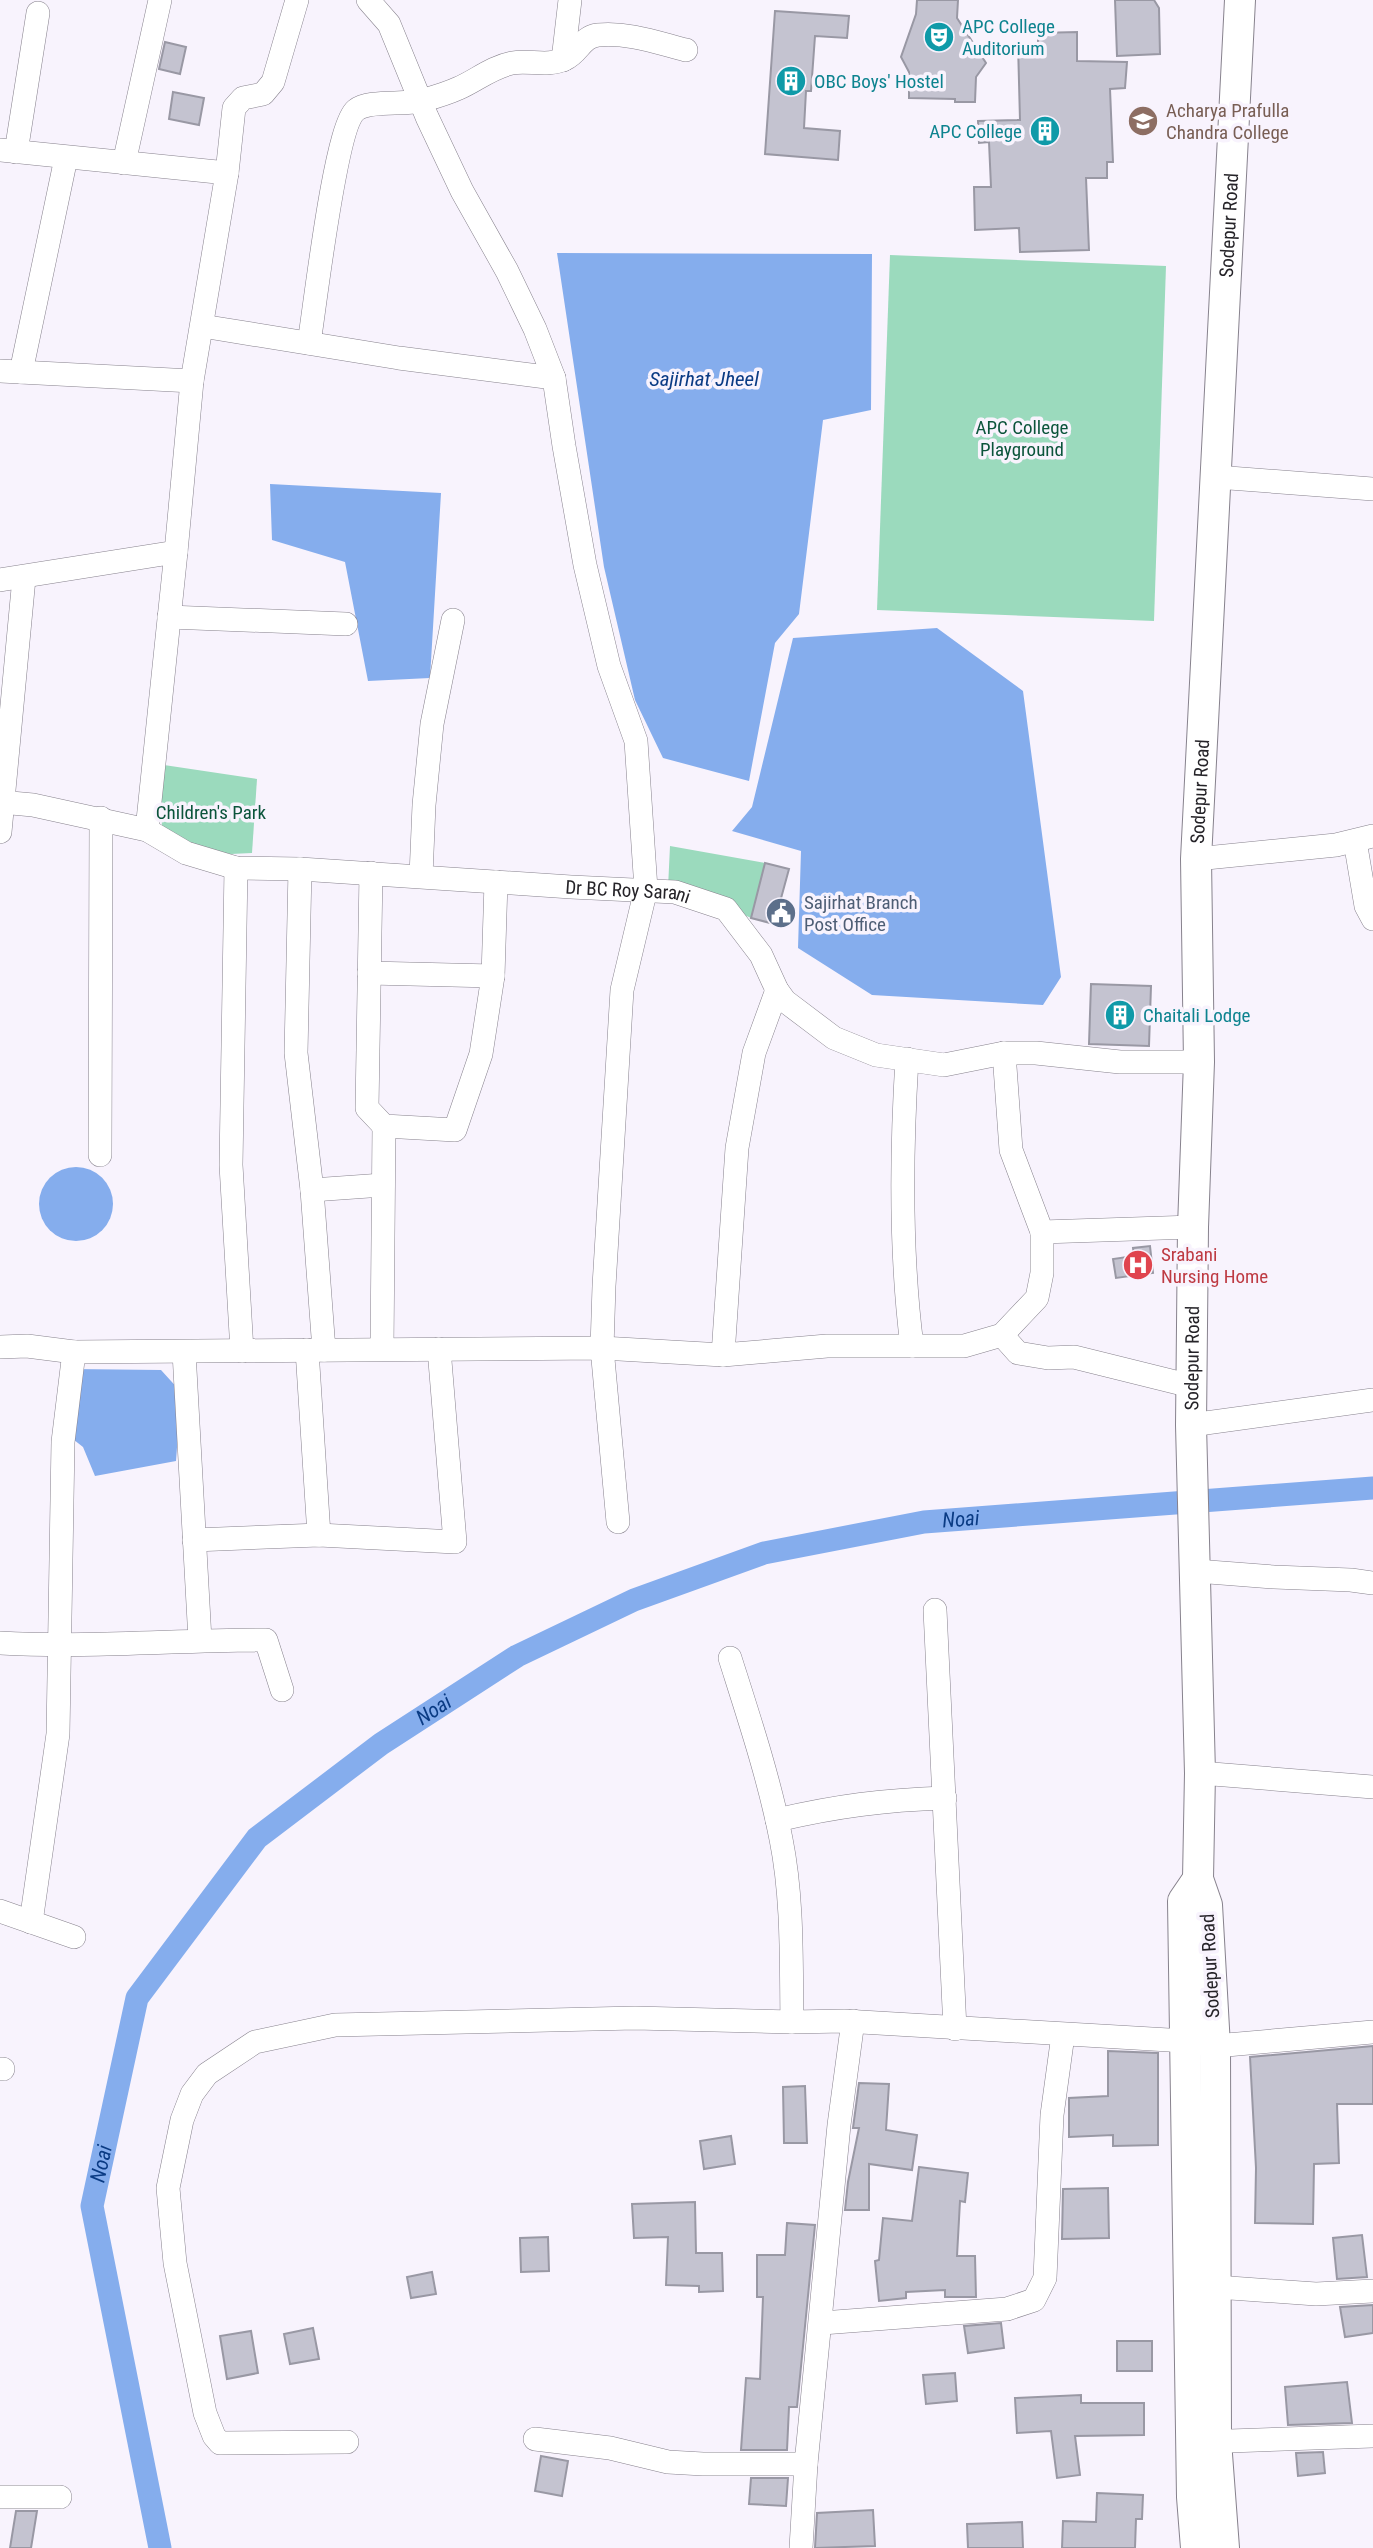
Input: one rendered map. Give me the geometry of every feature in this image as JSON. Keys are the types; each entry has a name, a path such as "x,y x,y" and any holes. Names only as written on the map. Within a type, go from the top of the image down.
{"main road":[{"name":"Sodepur Road","path":"1224,2548 1204,2442 1216,2287 1200,2043 1208,1905 1198,1879 1200,1773 1191,1386 1199,1062 1196,859 1240,0"},
{"path":"1196,2548 1204,2442 1200,2043"}],"street":[{"path":"124,163 160,0"},
{"path":"147,830 192,381 227,173 234,108 243,98 263,94 273,82 297,0"},
{"path":"368,0 389,24 462,191 507,271 554,377 585,565 608,666 636,741 646,889 622,990 602,1348 618,1522"},
{"path":"564,60 570,0"},
{"path":"38,13 8,151 227,173"},
{"path":"309,344 335,172 347,123 356,110 367,105 421,102 513,63 564,60 575,53 584,40 596,36 626,36 687,50"},
{"path":"66,158 10,371 192,381"},
{"path":"202,326 399,358 554,377"},
{"path":"1216,477 1373,489"},
{"path":"0,580 176,552"},
{"path":"0,832 24,578"},
{"path":"169,617 346,624"},
{"path":"421,876 424,805 432,724 453,620"},
{"name":"Dr BC Roy Sarani","path":"1,802 33,804 147,830 186,853 236,868 300,869 676,892 726,909 761,956 785,1001 834,1038 876,1055 944,1065 1004,1053 1036,1053 1120,1062 1199,1062"},
{"path":"100,1155 101,818"},
{"path":"1196,859 1263,853 1364,838 1366,906 1373,919"},
{"path":"236,868 231,1165 242,1351"},
{"path":"300,869 296,1053 312,1190 319,1535"},
{"path":"371,873 367,1108 384,1126 455,1130 481,1054 493,976 496,881"},
{"path":"369,974 493,976"},
{"path":"723,1355 737,1148 754,1053 777,990"},
{"path":"0,1347 27,1346 74,1352 602,1348 723,1355 828,1346 964,1346 1002,1335 1037,1298 1042,1273 1042,1232 1011,1150 1004,1053"},
{"path":"907,1059 904,1109 904,1239 905,1293 912,1346"},
{"path":"382,1349 384,1126"},
{"path":"312,1190 383,1185"},
{"path":"1042,1232 1193,1227"},
{"path":"1002,1335 1018,1353 1048,1358 1074,1357 1191,1386"},
{"path":"194,1540 319,1535 455,1542 439,1349"},
{"path":"31,1922 58,1734 63,1442 74,1352"},
{"path":"184,1352 200,1640"},
{"path":"1191,1425 1373,1400"},
{"path":"1195,1560 1274,1577 1373,1583"},
{"path":"935,1609 955,2029"},
{"path":"0,1643 59,1647 200,1640 266,1640 282,1690"},
{"path":"730,1658 777,1820 788,1891 792,2022"},
{"path":"1200,1773 1373,1787"},
{"path":"777,1820 832,1807 883,1800 945,1798"},
{"path":"0,1911 74,1937"},
{"path":"347,2442 220,2443 214,2436 205,2413 175,2263 168,2188 182,2120 192,2095 207,2074 255,2042 335,2025 635,2018 853,2021 1200,2043 1373,2032"},
{"path":"802,2548 806,2464 822,2323 839,2125 853,2021"},
{"path":"822,2323 1007,2309 1034,2300 1045,2278 1052,2115 1063,2035"},
{"path":"1216,2287 1316,2294 1373,2291"},
{"path":"1204,2442 1373,2436"},
{"path":"535,2439 610,2448 668,2462 806,2464"},
{"path":"0,2497 60,2497"}],"green space":[{"name":"APC College Playground","path":"890,255 1166,266 1154,621 877,610"},
{"name":"Children's Park","path":"164,765 257,779 252,853 203,851 162,829 161,791"},
{"path":"670,846 765,863 751,918 668,888"}],"water":[{"name":"Sajirhat Jheel","path":"557,253 872,254 871,410 823,420 799,614 775,643 749,781 663,758 635,700 604,567"},
{"path":"270,484 441,493 430,678 368,681 345,562 272,540"},
{"path":"937,628 1023,691 1061,977 1043,1005 872,995 798,948 801,851 732,831 752,807 793,638"},
{"path":"76,1167 97,1173 107,1183 113,1204 107,1225 97,1235 76,1241 55,1235 45,1225 39,1204 45,1183 55,1173"},
{"path":"72,1369 161,1370 181,1392 176,1461 95,1476 83,1447 64,1432"}],"building":[{"name":"APC College Auditorium","path":"917,0 958,0 957,18 986,63 976,77 975,102 909,98 909,72 901,57 916,14"},
{"path":"1115,0 1154,0 1159,8 1160,54 1117,56"},
{"name":"OBC Boys' Hostel","path":"775,11 849,16 847,38 815,36 811,91 806,91 804,128 840,131 838,160 765,154"},
{"name":"APC College","path":"1077,32 1077,61 1127,62 1125,88 1110,89 1113,162 1107,162 1107,178 1086,178 1089,250 1020,252 1019,228 975,230 974,187 991,187 989,142 979,143 978,121 1020,120 1018,44 1038,43 1038,33"},
{"path":"165,42 186,47 180,74 159,69"},
{"path":"173,92 204,98 199,125 169,119"},
{"path":"765,863 789,869 774,924 751,918"},
{"name":"Chaitali Lodge","path":"1091,984 1151,986 1149,1046 1089,1044"},
{"path":"1150,1246 1153,1273 1116,1278 1113,1259 1134,1256 1133,1248"},
{"path":"1373,2046 1373,2104 1337,2104 1339,2163 1314,2164 1313,2224 1255,2223 1256,2168 1250,2057"},
{"path":"1108,2051 1158,2053 1158,2145 1113,2146 1113,2135 1069,2137 1069,2098 1108,2096"},
{"path":"859,2083 889,2084 886,2130 917,2135 912,2170 869,2164 869,2210 845,2210 859,2128 853,2128"},
{"path":"805,2086 807,2143 784,2143 783,2087"},
{"path":"731,2136 735,2164 704,2169 700,2141"},
{"path":"919,2167 968,2173 965,2202 960,2201 957,2256 975,2256 976,2297 945,2297 945,2290 906,2292 906,2298 879,2301 875,2261 879,2260 883,2218 912,2221"},
{"path":"1108,2188 1109,2238 1062,2239 1063,2189"},
{"path":"695,2202 696,2253 722,2253 723,2291 699,2292 699,2286 666,2285 668,2237 634,2238 632,2204"},
{"path":"787,2223 815,2225 797,2407 789,2407 787,2450 741,2450 746,2378 760,2379 763,2297 757,2297 757,2255 785,2255"},
{"path":"1362,2235 1367,2277 1337,2279 1333,2238"},
{"path":"548,2237 549,2271 521,2272 520,2238"},
{"path":"432,2272 436,2294 411,2298 407,2277"},
{"path":"1373,2305 1373,2333 1345,2337 1340,2307"},
{"path":"1001,2323 1004,2348 968,2353 964,2326"},
{"path":"313,2328 319,2359 290,2364 284,2334"},
{"path":"251,2331 258,2373 227,2379 220,2336"},
{"path":"1117,2341 1152,2341 1152,2371 1117,2371"},
{"path":"955,2373 957,2401 926,2404 923,2375"},
{"path":"1347,2382 1352,2423 1288,2425 1285,2387"},
{"path":"1081,2395 1081,2403 1144,2403 1144,2435 1075,2436 1080,2475 1057,2478 1051,2431 1017,2433 1015,2398"},
{"path":"1323,2452 1325,2473 1298,2476 1296,2453"},
{"path":"541,2456 568,2461 562,2496 535,2491"},
{"path":"751,2478 788,2478 786,2506 749,2504"},
{"path":"1097,2493 1143,2495 1142,2519 1136,2519 1135,2548 1062,2548 1063,2521 1096,2522"},
{"path":"873,2510 875,2546 815,2548 817,2513"},
{"path":"16,2511 37,2511 31,2548 10,2548"},
{"path":"1022,2522 1023,2548 968,2548 967,2524"}],"waterway":[{"name":"Noai","path":"160,2548 92,2206 137,1998 257,1838 381,1744 517,1656 634,1600 764,1553 924,1522 1373,1488"}],"place":[{"name":"APC College Auditorium","path":"939,37"},
{"name":"OBC Boys' Hostel","path":"791,81"},
{"name":"Acharya Prafulla Chandra College","path":"1143,121"},
{"name":"APC College","path":"1045,131"},
{"name":"Sajirhat Branch Post Office","path":"781,913"},
{"name":"Chaitali Lodge","path":"1120,1015"},
{"name":"Srabani Nursing Home","path":"1138,1265"}]}
